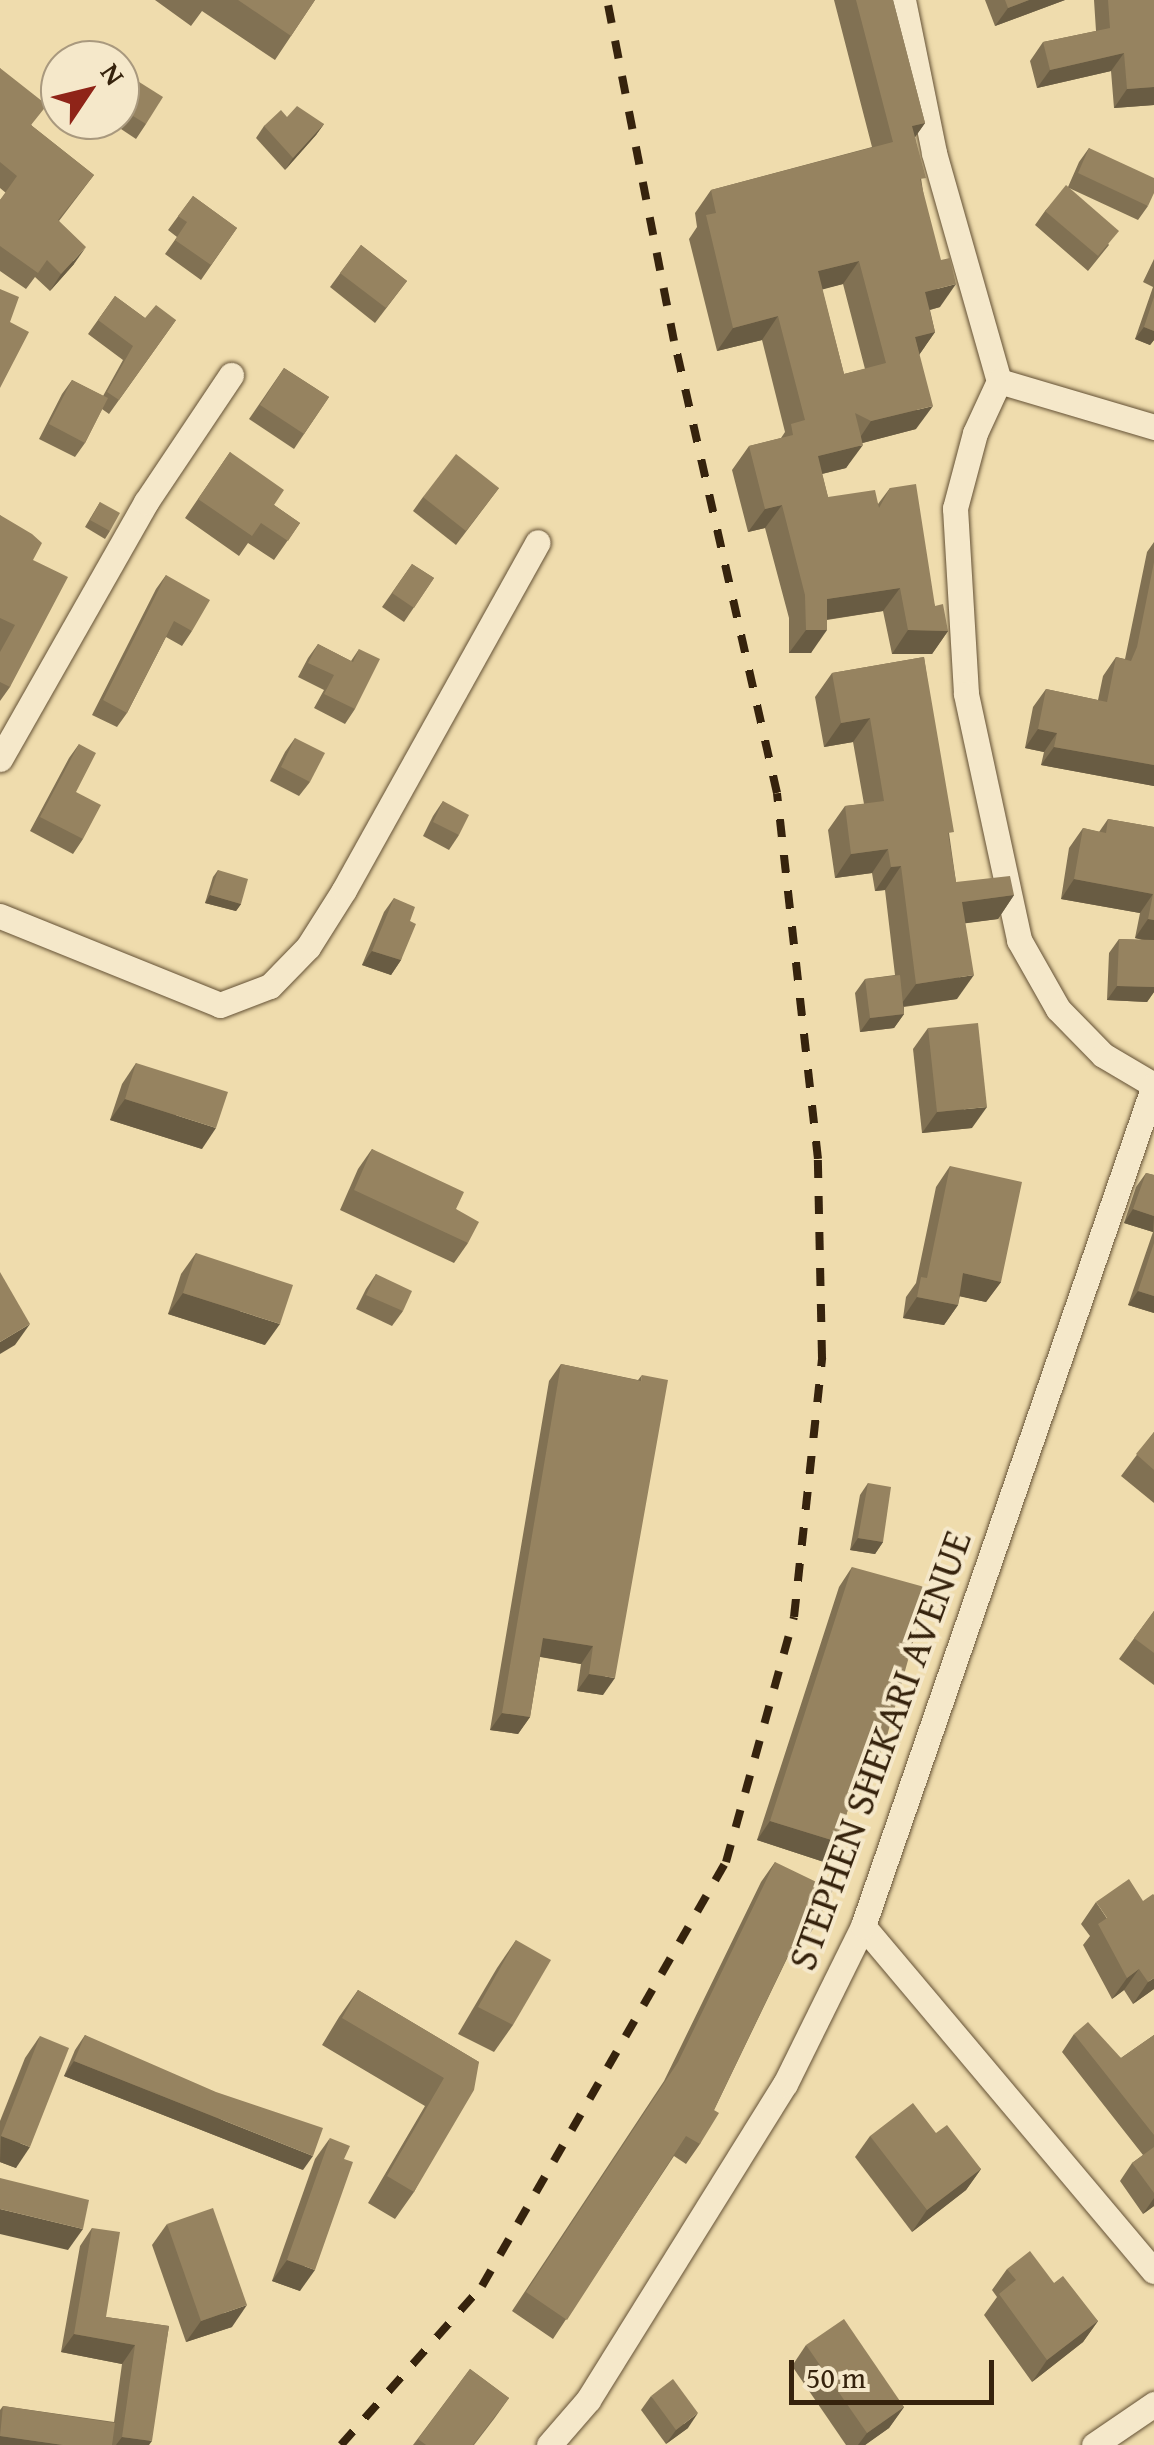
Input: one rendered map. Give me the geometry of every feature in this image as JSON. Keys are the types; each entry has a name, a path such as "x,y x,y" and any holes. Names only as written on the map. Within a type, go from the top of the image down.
{"street":[{"path":"904,0 934,153 998,381 974,433 955,508 966,694 1015,921 1058,1009 1104,1055 1154,1085"},
{"path":"0,759 146,502 231,375"},
{"path":"998,381 1154,427"},
{"path":"0,916 220,1005 270,986 308,947 344,890 538,542"},
{"name":"STEPHEN SHEKARI AVENUE","path":"549,2445 588,2400 784,2084 863,1926 1154,1085"},
{"path":"863,1926 1154,2270"},
{"path":"1094,2445 1154,2404"}],"building":[{"path":"238,0 315,0 291,36"},
{"path":"856,0 893,0 925,123 912,126 926,178 920,179 941,260 950,258 956,284 925,292 935,332 915,337 933,406 871,421 855,413 863,445 818,456 828,497 875,490 879,508 890,488 916,484 935,606 943,604 948,631 908,630 900,588 827,599 827,630 806,630 805,595 782,505 765,509 749,446 793,435 791,424 805,420 778,316 733,328 706,215 716,213 711,190 893,142","holes":["859,261 886,363 844,374 818,271"]},
{"path":"1005,0 1029,0 1008,8"},
{"path":"1108,0 1154,0 1154,87 1127,89 1124,53 1050,70 1043,42 1110,28"},
{"path":"0,68 40,99 40,114 31,125 40,132 40,140 50,140 94,175 58,220 86,247 61,274 47,260 38,273 0,246 0,200 17,176 0,162"},
{"path":"140,83 163,97 146,124 140,120"},
{"path":"297,106 324,124 293,158 264,126 281,110 287,117"},
{"path":"1089,148 1154,178 1154,193 1148,206 1078,173"},
{"path":"1066,185 1119,231 1098,256 1045,211"},
{"path":"193,196 237,228 211,265 175,240 187,222 178,216"},
{"path":"361,245 407,281 386,308 340,273"},
{"path":"0,289 19,297 10,322 29,332 0,388"},
{"path":"115,296 145,318 156,305 176,320 119,400 107,392 133,346 98,320"},
{"path":"1154,297 1154,331 1144,327"},
{"path":"284,368 329,397 304,434 260,405"},
{"path":"72,380 108,398 85,443 49,424"},
{"path":"230,452 284,490 274,505 300,523 288,541 261,523 252,536 198,499"},
{"path":"456,454 499,488 466,531 423,497"},
{"path":"100,502 120,513 110,531 90,520"},
{"path":"0,515 42,543 33,560 68,577 10,687 0,682 0,652 15,625 0,618"},
{"path":"1154,562 1154,765 1054,747 1057,733 1038,729 1046,689 1107,702 1116,657 1131,661 1137,647"},
{"path":"412,564 434,578 414,608 392,593"},
{"path":"166,575 210,600 192,631 174,621 127,713 103,700"},
{"path":"318,644 353,662 359,649 380,659 355,709 324,694 334,675 308,663"},
{"path":"924,657 954,832 948,833 956,882 1010,876 1014,895 962,902 974,975 916,984 901,866 891,867 888,849 851,854 845,806 884,801 870,718 841,723 832,673"},
{"path":"295,738 325,753 310,782 281,767"},
{"path":"79,744 96,753 76,792 101,805 83,839 40,817"},
{"path":"443,801 469,815 459,835 433,822"},
{"path":"1108,819 1154,827 1154,920 1148,919 1153,894 1074,879 1083,828 1106,833"},
{"path":"218,870 248,879 241,904 210,895"},
{"path":"394,898 415,907 410,921 416,924 401,960 372,951"},
{"path":"1119,939 1154,940 1154,987 1117,986"},
{"path":"900,975 904,1014 870,1018 865,979"},
{"path":"978,1023 987,1107 937,1112 928,1028"},
{"path":"136,1063 228,1092 216,1128 125,1099"},
{"path":"372,1149 464,1192 456,1209 479,1222 468,1243 354,1190"},
{"path":"950,1166 1022,1182 1001,1282 963,1273 958,1305 917,1297 921,1277 927,1278"},
{"path":"1146,1173 1154,1175 1154,1216 1133,1209"},
{"path":"1154,1243 1154,1296 1138,1291"},
{"path":"196,1253 293,1285 280,1324 183,1293"},
{"path":"0,1272 30,1324 0,1342"},
{"path":"376,1274 412,1291 403,1311 366,1295"},
{"path":"561,1364 641,1381 642,1375 668,1380 615,1678 589,1674 593,1646 543,1638 530,1717 502,1713"},
{"path":"1154,1432 1154,1470 1136,1454"},
{"path":"868,1483 891,1487 883,1542 858,1538"},
{"path":"852,1567 928,1588 887,1736 877,1762 864,1757 838,1842 770,1821"},
{"path":"1154,1611 1154,1653 1134,1638"},
{"path":"775,1862 833,1890 815,1926 806,1922 795,1941 714,2110 719,2113 700,2144 686,2136 567,2320 526,2292 678,2062"},
{"path":"1129,1879 1143,1901 1154,1895 1154,1978 1148,1982 1139,1969 1127,1978 1098,1924 1107,1918 1096,1902"},
{"path":"516,1940 551,1960 513,2025 478,2007"},
{"path":"358,1990 479,2062 474,2090 414,2192 387,2176 444,2078 342,2018"},
{"path":"1088,2022 1121,2058 1154,2035 1154,2135 1074,2034"},
{"path":"85,2035 216,2092 323,2128 313,2156 74,2061"},
{"path":"40,2036 69,2048 30,2147 1,2136"},
{"path":"913,2103 936,2133 947,2125 981,2169 927,2210 870,2136"},
{"path":"330,2138 350,2146 344,2159 353,2162 315,2270 287,2260"},
{"path":"1154,2147 1154,2193 1132,2163"},
{"path":"0,2178 89,2200 83,2229 0,2209"},
{"path":"213,2208 247,2305 201,2321 167,2224"},
{"path":"92,2228 120,2232 106,2317 169,2326 152,2441 122,2437 135,2345 74,2334"},
{"path":"1030,2251 1054,2283 1063,2276 1098,2321 1047,2360 999,2294 1016,2280 1007,2269"},
{"path":"844,2319 904,2407 867,2433 806,2345"},
{"path":"470,2369 509,2398 473,2445 426,2445 418,2439"},
{"path":"673,2379 698,2413 676,2430 651,2396"},
{"path":"3,2406 115,2423 112,2445 63,2445 0,2436"}],"railway":[{"path":"341,2445 482,2286 726,1862 794,1617 822,1358 818,1159 777,793 674,341 607,0"}]}
